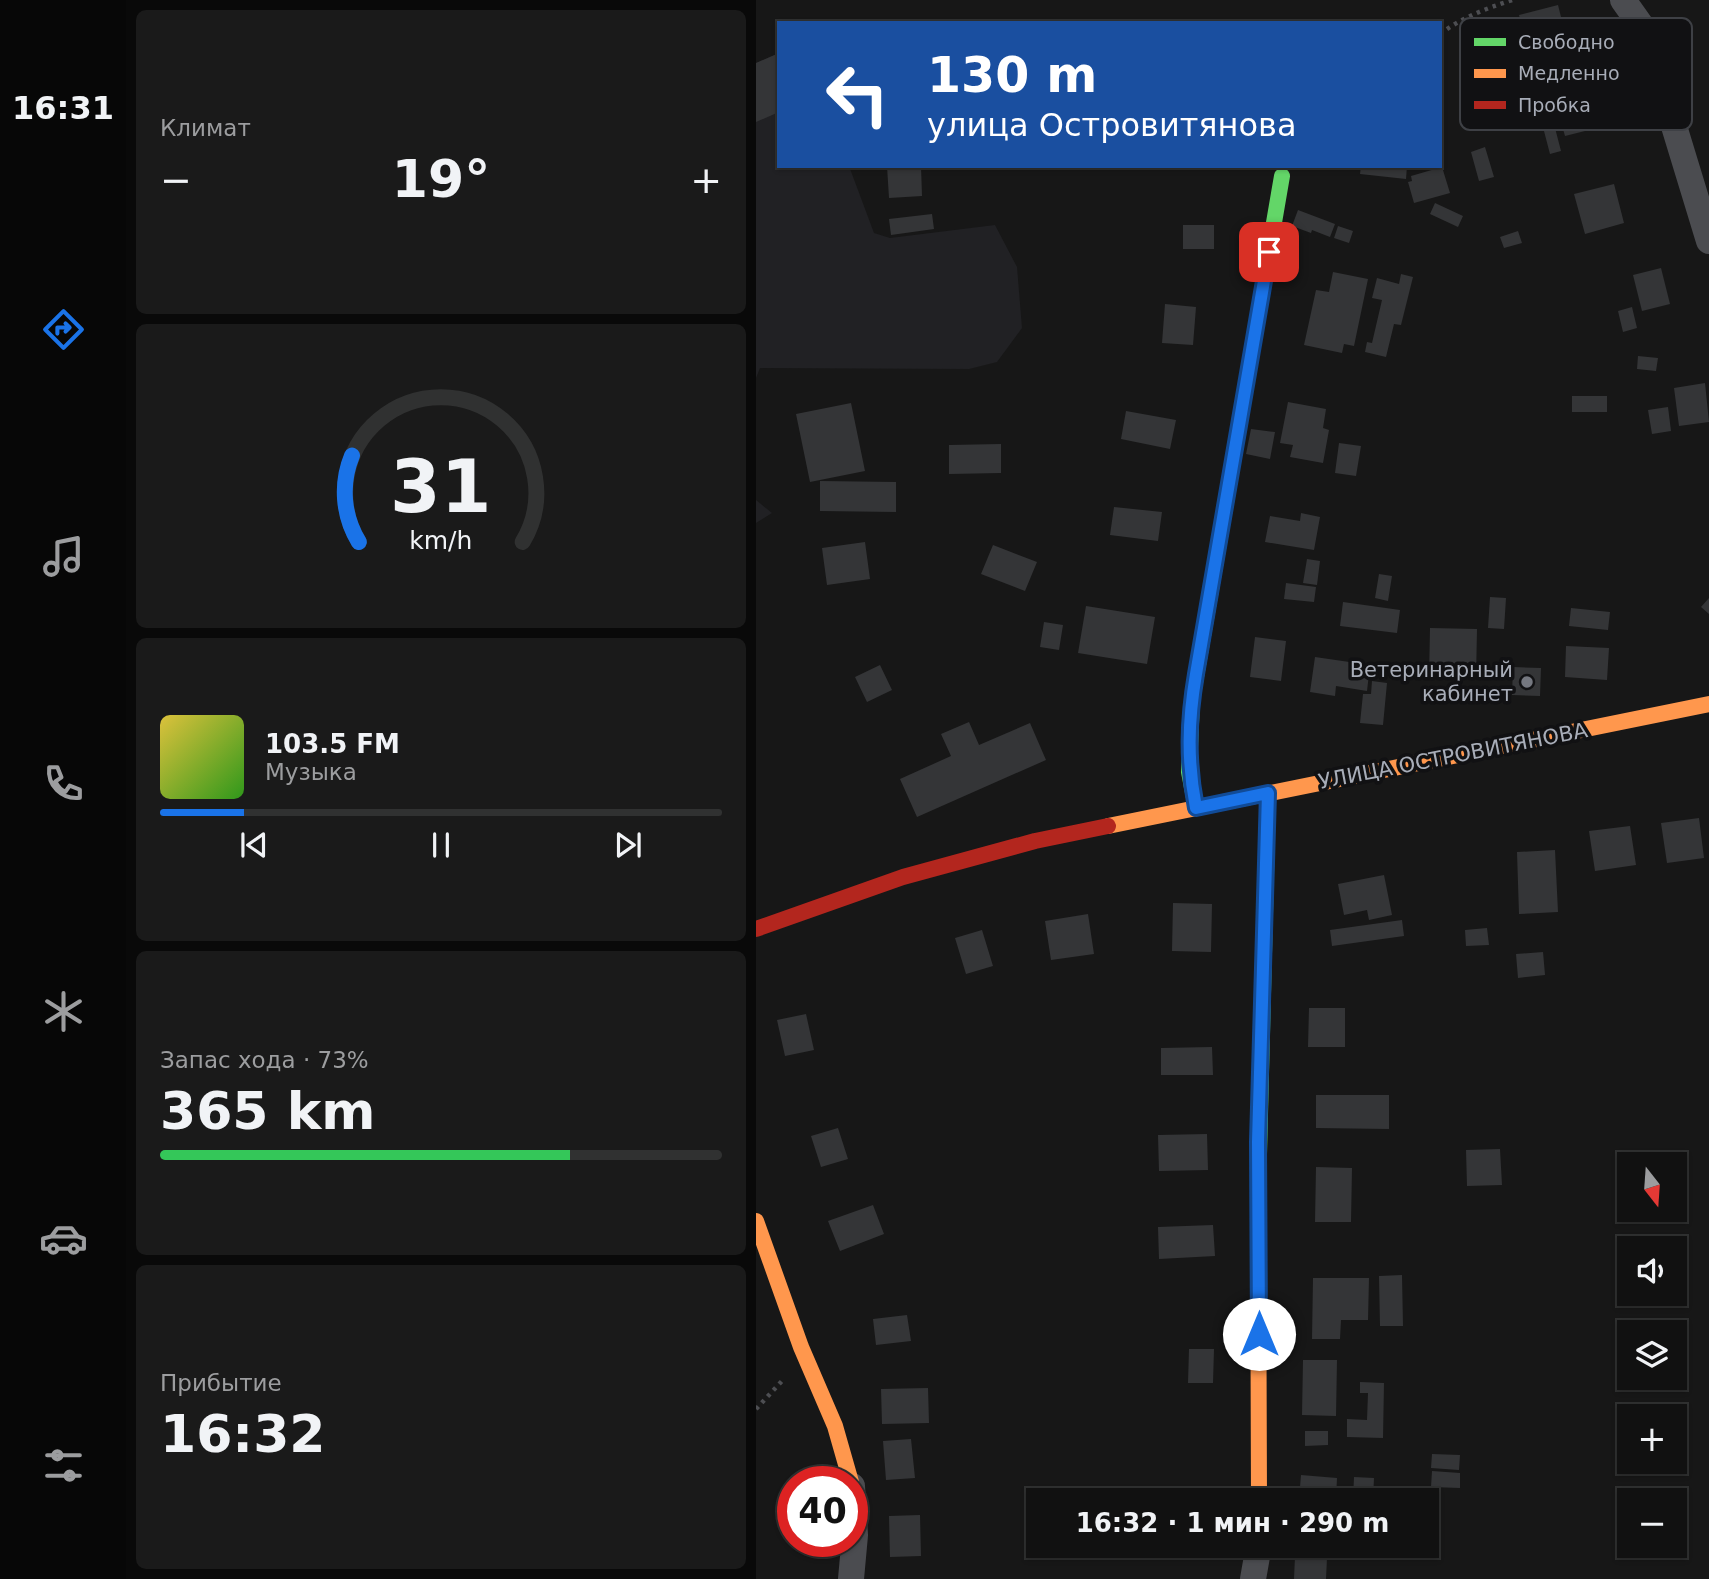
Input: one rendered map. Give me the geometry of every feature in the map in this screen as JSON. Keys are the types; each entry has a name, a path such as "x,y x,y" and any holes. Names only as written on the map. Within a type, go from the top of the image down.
{"street":[{"path":"1623,0 1636,18"},
{"path":"1674,130 1709,241"},
{"path":"1196,808 1189,772 1192,700 1282,176"},
{"name":"УЛИЦА ОСТРОВИТЯНОВА","path":"756,929 845,896 1035,841 1709,704"},
{"path":"1259,1488 1258,1142 1268,793"},
{"path":"756,1221 801,1347 835,1426 847,1466"},
{"path":"851,1579 853,1557"},
{"path":"1253,1579 1257,1558"}],"path":[{"path":"1461,18 1512,0"},
{"path":"1442,32 1460,19"}],"shaded area":[{"path":"777,54 777,168 850,168 874,233 890,238 995,225 1017,267 1022,328 997,362 969,369 760,368 756,378 756,63"},
{"path":"756,500 772,513 756,523"}],"building":[{"path":"1558,5 1561,18 1520,18 1519,15"},
{"path":"777,54 777,113 756,122 756,63"},
{"path":"1556,130 1561,151 1550,154 1544,131"},
{"path":"1563,130 1589,130 1565,136"},
{"path":"1485,147 1494,177 1479,181 1471,152"},
{"path":"1442,167 1450,193 1414,203 1408,182 1412,181 1411,176"},
{"path":"887,168 921,168 922,196 889,198"},
{"path":"1361,168 1407,168 1406,179 1360,174"},
{"path":"1614,184 1624,223 1585,234 1574,194"},
{"path":"1435,203 1463,216 1458,227 1430,214"},
{"path":"1298,210 1335,224 1330,237 1292,226"},
{"path":"932,214 934,229 891,235 889,219"},
{"path":"1183,225 1214,225 1214,249 1183,249"},
{"path":"1338,226 1353,231 1349,243 1334,238"},
{"path":"1518,231 1522,243 1504,248 1500,237"},
{"path":"1661,268 1670,304 1642,311 1633,275"},
{"path":"1333,272 1368,279 1354,346 1344,344 1342,353 1304,345 1316,290 1329,292"},
{"path":"1401,274 1413,277 1401,325 1394,324 1386,357 1365,352 1367,342 1372,343 1382,300 1372,298 1377,278 1399,284"},
{"path":"1165,304 1196,307 1193,345 1162,343"},
{"path":"1632,307 1637,328 1623,332 1618,311"},
{"path":"1638,356 1658,358 1656,371 1637,369"},
{"path":"1705,383 1709,422 1679,426 1674,388"},
{"path":"1572,396 1607,396 1607,412 1572,412"},
{"path":"1288,402 1326,409 1323,428 1329,430 1323,463 1290,457 1293,445 1280,443"},
{"path":"851,403 865,471 810,482 796,414"},
{"path":"1668,407 1671,431 1652,434 1648,410"},
{"path":"1126,411 1176,420 1170,449 1121,439"},
{"path":"1251,429 1275,432 1270,459 1246,454"},
{"path":"1339,443 1361,446 1356,476 1335,473"},
{"path":"1001,444 1001,473 949,474 949,445"},
{"path":"820,481 896,482 896,512 820,511"},
{"path":"1114,507 1162,512 1158,541 1110,535"},
{"path":"1301,513 1320,517 1314,550 1265,542 1270,516 1300,521"},
{"path":"865,542 870,579 827,585 822,548"},
{"path":"993,545 1037,562 1025,591 981,574"},
{"path":"1307,559 1320,561 1317,585 1303,583"},
{"path":"1379,574 1392,576 1388,601 1375,598"},
{"path":"1286,583 1316,587 1314,602 1284,599"},
{"path":"1490,597 1506,598 1504,629 1488,628"},
{"path":"1709,598 1709,614 1701,607"},
{"path":"1343,602 1400,610 1397,633 1340,626"},
{"path":"1086,606 1155,617 1147,664 1078,653"},
{"path":"1571,608 1610,612 1608,630 1569,626"},
{"path":"1044,622 1063,625 1059,650 1040,647"},
{"path":"1430,628 1477,629 1476,679 1429,679"},
{"path":"1255,637 1286,641 1281,681 1250,677"},
{"path":"1566,646 1609,648 1607,680 1565,677"},
{"path":"1315,657 1370,665 1367,691 1336,686 1335,696 1310,692"},
{"path":"880,665 892,690 867,702 855,677"},
{"name":"Ветеринарный кабинет","path":"1513,667 1541,668 1540,696 1512,695"},
{"path":"1372,681 1387,683 1383,725 1360,723 1363,694 1371,694"},
{"path":"969,722 979,745 1030,723 1046,760 917,817 900,779 951,756 941,734"},
{"path":"1699,818 1704,858 1667,863 1661,823"},
{"path":"1630,826 1636,865 1595,871 1589,831"},
{"path":"1555,850 1558,912 1519,914 1517,852"},
{"path":"1384,875 1392,915 1369,920 1367,910 1344,915 1338,884"},
{"path":"1173,903 1212,904 1211,952 1172,951"},
{"path":"1088,914 1094,954 1051,960 1045,921"},
{"path":"1402,920 1404,936 1332,946 1330,930"},
{"path":"1487,928 1489,945 1466,946 1465,930"},
{"path":"982,930 993,966 966,974 955,938"},
{"path":"1543,952 1545,975 1518,978 1516,954"},
{"path":"1309,1008 1345,1008 1345,1047 1308,1047"},
{"path":"806,1014 814,1050 785,1056 777,1020"},
{"path":"1212,1047 1213,1075 1161,1075 1161,1048"},
{"path":"1316,1095 1389,1095 1389,1129 1316,1128"},
{"path":"838,1128 848,1159 821,1167 811,1136"},
{"path":"1207,1134 1208,1170 1159,1171 1158,1135"},
{"path":"1500,1149 1502,1185 1467,1186 1466,1150"},
{"path":"1316,1167 1352,1168 1351,1222 1315,1222"},
{"path":"873,1205 884,1234 840,1251 828,1221"},
{"path":"1213,1225 1215,1256 1159,1259 1158,1227"},
{"path":"1402,1275 1403,1326 1380,1326 1379,1276"},
{"path":"1313,1278 1369,1278 1368,1320 1341,1320 1340,1339 1312,1339"},
{"path":"907,1315 911,1341 876,1345 873,1319"},
{"path":"1189,1349 1214,1349 1213,1383 1188,1383"},
{"path":"1303,1360 1337,1360 1336,1416 1302,1415"},
{"path":"1360,1382 1384,1383 1383,1438 1347,1437 1347,1419 1367,1420 1368,1393 1360,1393"},
{"path":"928,1388 929,1423 882,1424 881,1389"},
{"path":"1305,1431 1328,1431 1328,1445 1305,1446"},
{"path":"911,1439 915,1478 886,1480 883,1441"},
{"path":"1432,1454 1460,1455 1459,1470 1431,1468"},
{"path":"1432,1471 1460,1473 1460,1488 1431,1487"},
{"path":"1301,1475 1337,1478 1337,1488 1300,1488"},
{"path":"1354,1477 1374,1478 1374,1488 1354,1488"},
{"path":"920,1515 921,1556 890,1557 889,1516"},
{"path":"1295,1558 1327,1558 1326,1579 1294,1579"}],"traffic: fast":[{"path":"1196,808 1189,772 1192,700 1282,176"},
{"path":"1258,1195 1268,793"}],"traffic: slow":[{"path":"1108,826 1709,704"},
{"path":"1258,1195 1259,1488"},
{"path":"756,1221 801,1347 835,1426 846,1466"}],"traffic: jam":[{"path":"756,929 903,877 1035,841 1108,826"}],"place":[{"name":"Ветеринарный кабинет","path":"1527,682"}],"route":[{"path":"1259,1334 1258,1142 1268,793 1196,808 1189,772 1189,742 1196,674 1269,252"}]}
